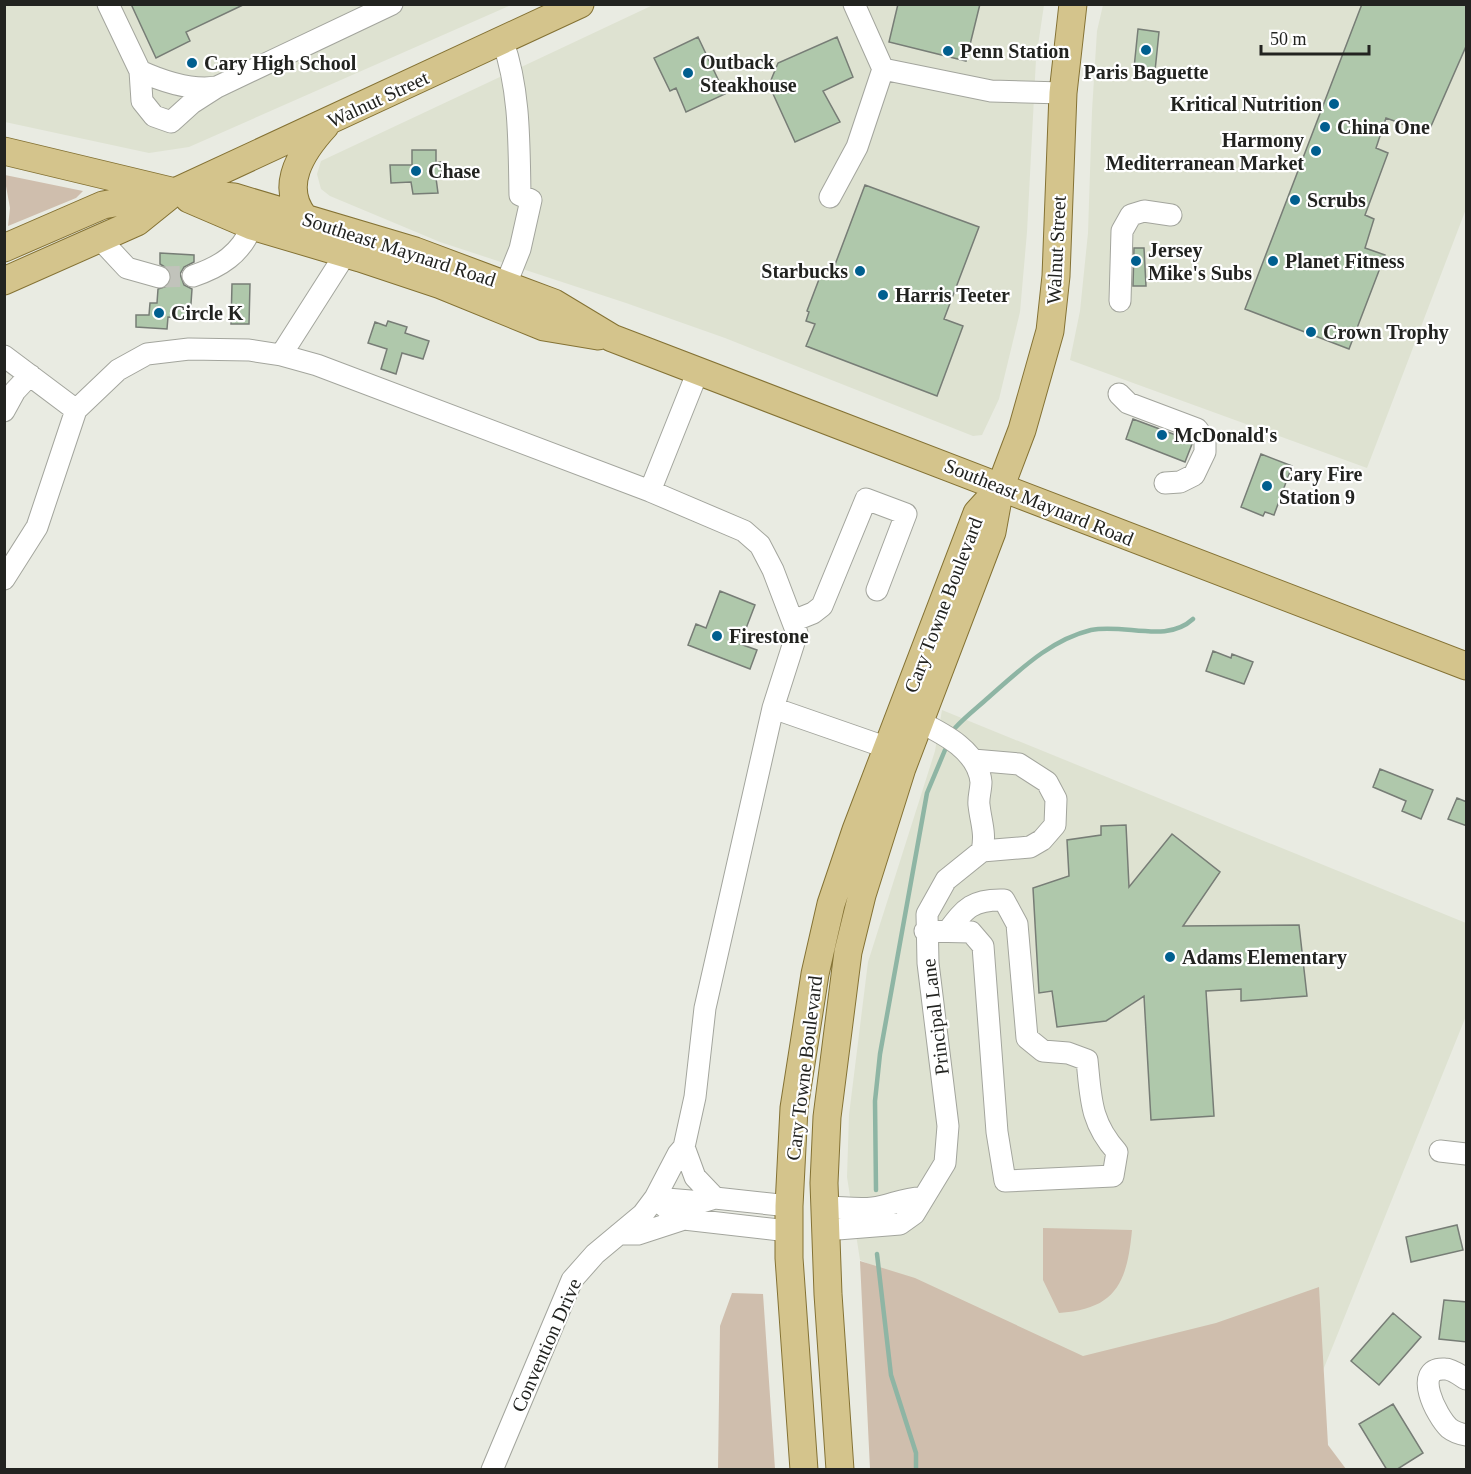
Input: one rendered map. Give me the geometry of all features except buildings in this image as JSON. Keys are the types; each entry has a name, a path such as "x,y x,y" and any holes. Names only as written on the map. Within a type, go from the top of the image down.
{"main road":[{"name":"Walnut Street","path":"4,281 137,222 175,192 503,42 580,4"},
{"name":"Walnut Street","path":"1000,488 1022,430 1050,331 1057,266 1063,93 1073,4"},
{"path":"304,217 297,208 293,186 297,166 305,148 329,122"},
{"name":"Southeast Maynard Road","path":"4,151 175,192 234,197 415,251 554,303 612,338 1467,666"},
{"name":"Walnut Street","path":"4,248 103,205 175,192"},
{"name":"Southeast Maynard Road","path":"175,192 206,208 252,226 346,253 441,285 544,327 612,338"},
{"name":"Cary Towne Boulevard","path":"840,1470 825,1218 827,1117 848,952 862,895 920,722 992,532 1000,488"},
{"name":"Cary Towne Boulevard","path":"804,1470 789,1219 794,1108 814,974 831,904 888,748 978,513 1000,488"},
{"path":"789,1219 825,1218"}],"street":[{"path":"108,4 140,71 142,100 154,116 171,122 192,103 218,87 392,4"},
{"path":"830,197 857,147 883,69 854,4"},
{"path":"503,42 511,64 516,98 520,195 531,201 520,249 506,284"},
{"path":"883,69 991,91 1063,93"},
{"path":"140,71 202,90 218,87"},
{"path":"1120,302 1122,231 1131,215 1144,211 1172,215"},
{"path":"193,276 217,268 245,243 252,226"},
{"path":"100,238 127,268 159,277"},
{"path":"281,355 346,253"},
{"path":"4,348 30,375"},
{"path":"4,579 37,527 76,410 118,370 147,354 195,349 249,350 281,355 316,365 650,491 744,531 760,545 773,570 793,621 813,613 822,606 866,499 906,514 877,590"},
{"path":"4,356 76,410"},
{"path":"650,491 698,371"},
{"path":"4,411 15,391 30,375"},
{"path":"1119,394 1128,403 1197,429 1205,440 1205,452 1194,475 1180,482 1165,483"},
{"name":"Convention Drive","path":"492,1470 565,1293 582,1268 643,1214 655,1198 684,1147 695,1097 705,1008 773,708 797,633 793,621"},
{"path":"773,708 888,748"},
{"path":"920,722 963,748 973,760 981,780 979,804 986,835 982,851 1030,847 1042,840 1055,825 1056,799 1047,782 1019,764 973,760"},
{"name":"Principal Lane","path":"825,1218 900,1224 914,1214 945,1163 948,1126 926,931 927,914 946,880 982,851"},
{"path":"926,931 971,932 983,946 997,1132 1005,1181 1113,1176 1117,1152 1102,1136 1092,1113 1087,1060 1068,1053 1043,1051 1027,1038 1017,924 1004,900 986,900 965,909 948,931"},
{"path":"684,1147 695,1177 715,1198 789,1219"},
{"path":"1440,1151 1467,1154"},
{"path":"655,1198 702,1202 715,1198"},
{"path":"655,1198 674,1215 684,1220"},
{"path":"619,1234 638,1234 684,1220 789,1219"},
{"path":"1467,1379 1446,1369 1436,1371 1429,1380 1428,1393 1436,1413 1443,1422 1451,1430 1467,1436"}],"shaded area":[{"name":"Cary High School","path":"5,5 511,5 189,147 149,153 5,122"},
{"path":"653,5 1044,5 1036,59 1027,232 1020,312 999,399 982,435 973,436 725,338 440,242 330,196 321,189 317,174 321,161"},
{"path":"1103,5 1466,5 1466,209 1367,468 1070,360 1080,311 1088,233 1097,31"},
{"path":"4,175 83,191 76,198 8,226 10,208"},
{"path":"942,710 1466,923 1466,1016 1288,1457 860,1260 847,1177 849,1115 868,962 935,751"},
{"path":"1043,1228 1132,1230 1126,1265 1115,1290 1094,1306 1059,1313 1043,1280"},
{"path":"860,1261 915,1278 1083,1356 1216,1323 1319,1287 1328,1445 1346,1469 870,1469"},
{"path":"732,1293 763,1294 775,1469 718,1469 720,1326"}],"waterway":[{"path":"955,728 1036,657 1062,641 1091,630 1158,632 1170,630 1193,619"},
{"path":"876,1190 875,1101 880,1054 927,793 945,750"},
{"path":"877,1254 891,1375 916,1453 916,1470"}],"tunnel":[{"path":"159,277 193,276"}],"place":[{"name":"Paris Baguette","path":"1146,50"},
{"name":"Penn Station","path":"948,51"},
{"name":"Cary High School","path":"192,63"},
{"name":"Outback Steakhouse","path":"688,73"},
{"name":"Kritical Nutrition","path":"1334,104"},
{"name":"China One","path":"1325,127"},
{"name":"Harmony Mediterranean Market","path":"1316,151"},
{"name":"Chase","path":"416,171"},
{"name":"Scrubs","path":"1295,200"},
{"name":"Jersey Mike's Subs","path":"1136,261"},
{"name":"Planet Fitness","path":"1273,261"},
{"name":"Starbucks","path":"860,271"},
{"name":"Harris Teeter","path":"883,295"},
{"name":"Circle K","path":"159,313"},
{"name":"Crown Trophy","path":"1311,332"},
{"name":"McDonald's","path":"1162,435"},
{"name":"Cary Fire Station 9","path":"1267,486"},
{"name":"Firestone","path":"717,636"},
{"name":"Adams Elementary","path":"1170,957"}]}
